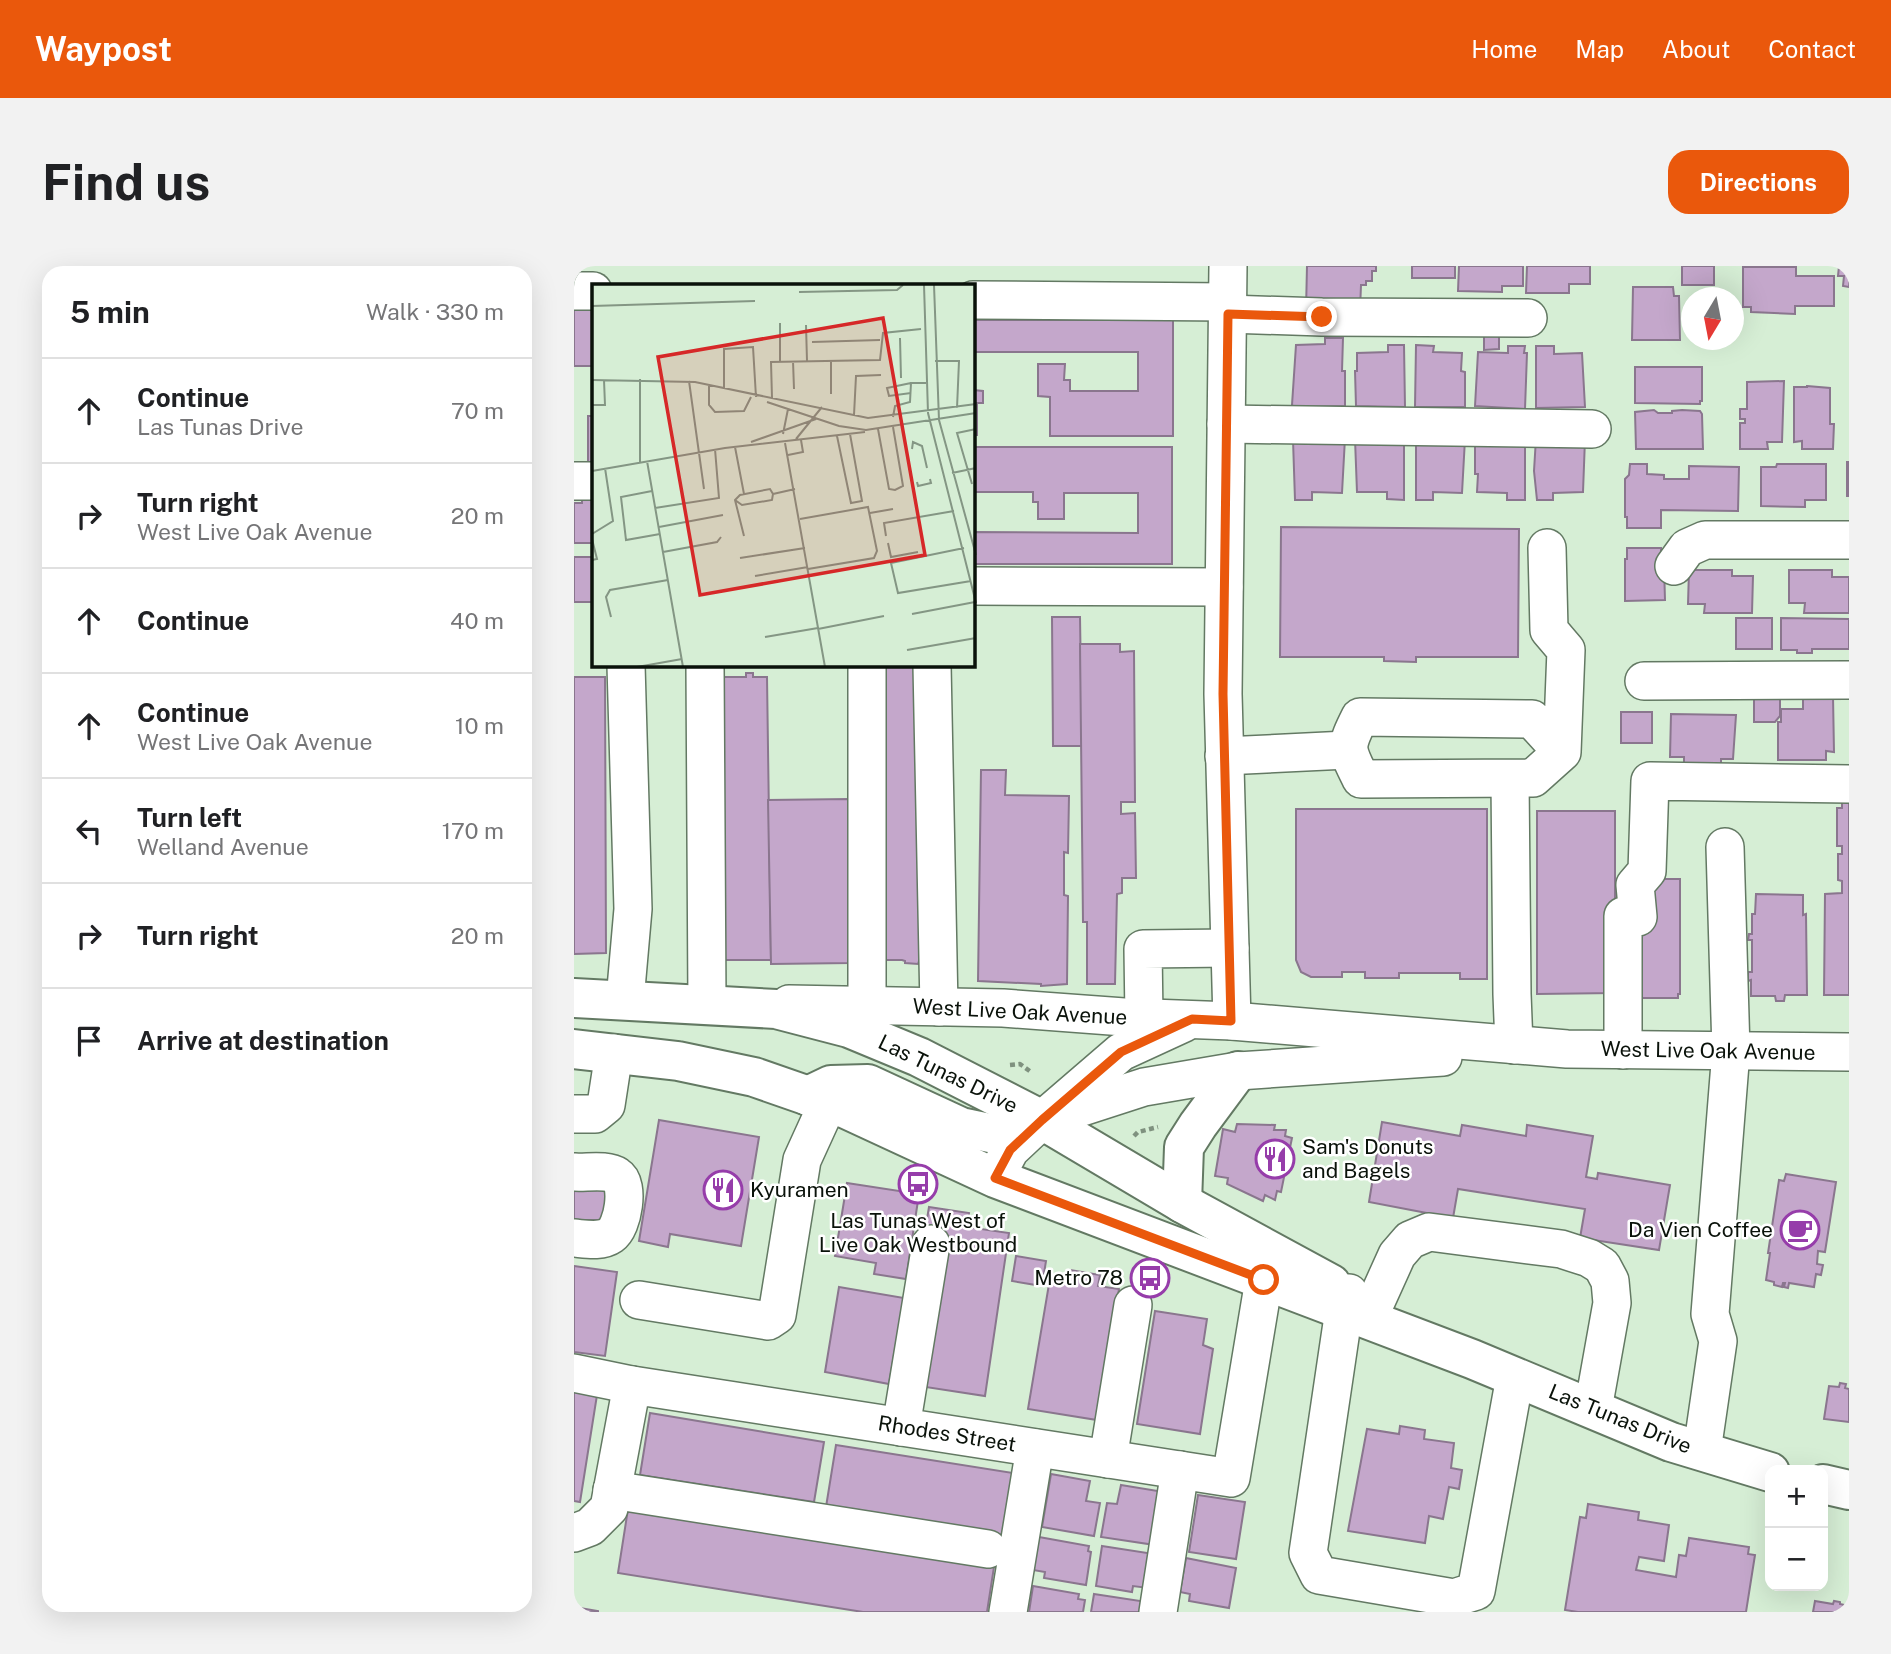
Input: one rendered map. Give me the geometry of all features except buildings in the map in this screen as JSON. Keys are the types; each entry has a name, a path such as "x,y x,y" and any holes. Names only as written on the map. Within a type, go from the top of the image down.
{"main road":[{"name":"Las Tunas Drive","path":"574,998 776,1009 849,1028 919,1057 1042,1120 1355,1303 1472,1359 1671,1441 1765,1470"},
{"name":"Las Tunas Drive","path":"574,1049 678,1061 754,1077 846,1109 995,1178 1264,1280 1355,1303"},
{"path":"1182,1203 1184,1147 1238,1071"},
{"path":"818,1100 831,1085 868,1084 961,1127 999,1135 1042,1120"},
{"path":"1828,1485 1849,1490"}],"street":[{"path":"1228,266 1224,756 1231,1021"},
{"path":"574,291 592,291"},
{"path":"975,300 1228,308 1322,317 1528,318"},
{"path":"1226,424 1592,429"},
{"path":"574,481 592,481"},
{"path":"1674,566 1687,548 1704,540 1849,540"},
{"path":"1546,548 1549,629 1566,650 1562,752 1533,778 1361,779 1347,750 1351,734 1360,717 1373,717 1532,719 1562,752"},
{"path":"975,586 1224,587"},
{"path":"625,1000 633,909 626,667"},
{"path":"695,1003 705,667"},
{"path":"867,667 867,1006"},
{"path":"932,667 939,1007"},
{"path":"1644,681 1849,680"},
{"path":"1224,756 1347,750"},
{"path":"1510,779 1511,994 1514,1045"},
{"path":"1623,1050 1623,916 1638,917 1635,885 1647,871 1650,781 1849,784"},
{"path":"1702,1451 1718,1340 1710,1314 1731,1051 1726,847"},
{"path":"1144,1018 1143,949 1230,948"},
{"name":"West Live Oak Avenue","path":"695,1003 1003,1008 1231,1021 1567,1049 1849,1052"},
{"path":"1042,1120 1121,1052 1192,1019"},
{"name":"West Live Oak Avenue","path":"995,1178 1010,1150 1042,1120 1144,1087 1238,1071 1567,1049"},
{"path":"574,1114 595,1114 606,1105 614,1053"},
{"path":"639,1300 768,1321 777,1315 802,1160 818,1100"},
{"path":"574,1172 614,1173 622,1180 624,1188 620,1224 612,1235 600,1239 574,1238"},
{"path":"1515,1377 1476,1591 1454,1598 1319,1575 1308,1553 1355,1303 1410,1240 1429,1232 1562,1249 1589,1258 1602,1266 1611,1281 1612,1303 1593,1409"},
{"path":"901,1427 931,1244"},
{"name":"Rhodes Street","path":"574,1373 632,1385 1231,1478 1264,1280"},
{"path":"1108,1459 1133,1305"},
{"path":"574,1533 590,1527 609,1508 632,1385"},
{"path":"1008,1612 1035,1448"},
{"path":"1158,1612 1180,1470"},
{"path":"612,1490 988,1549"}],"path":[{"path":"1131,1130 1138,1132"}],"place":[{"name":"Sam's Donuts and Bagels","path":"1275,1159"},
{"name":"Las Tunas West of Live Oak Westbound","path":"918,1184"},
{"name":"Kyuramen","path":"723,1190"},
{"name":"Da Vien Coffee","path":"1800,1230"},
{"name":"Metro 78","path":"1150,1278"}],"route":[{"path":"1264,1280 995,1178 1010,1150 1121,1052 1192,1019 1231,1021 1223,694 1228,314 1322,317"}]}
